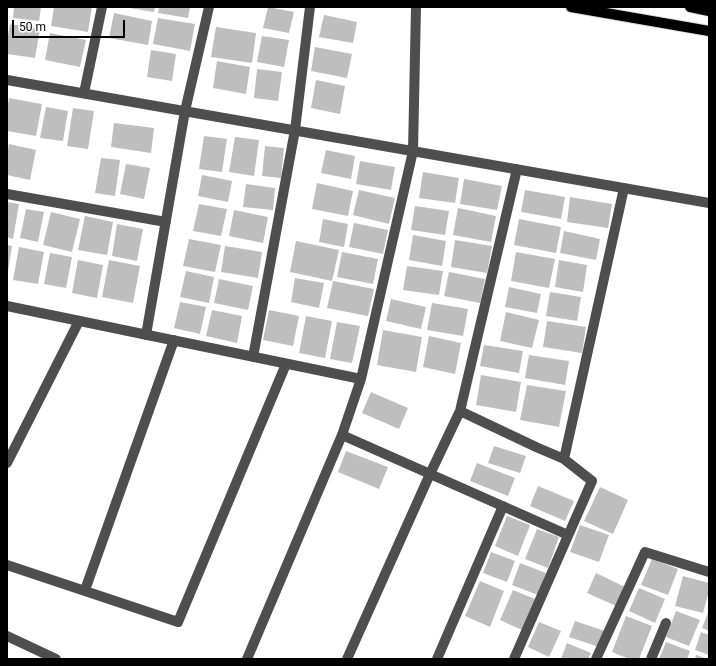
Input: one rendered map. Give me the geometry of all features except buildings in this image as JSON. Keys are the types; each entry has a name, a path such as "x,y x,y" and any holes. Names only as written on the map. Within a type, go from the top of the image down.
{"main road":[{"path":"571,7 709,31"},
{"path":"690,7 709,10"}],"street":[{"path":"84,93 102,7"},
{"path":"146,335 186,111 209,7"},
{"path":"253,357 295,130 310,7"},
{"path":"247,659 342,435 361,379 413,151 416,7"},
{"path":"7,80 709,203"},
{"path":"347,659 460,411 517,169"},
{"path":"564,459 624,188"},
{"path":"7,194 166,222"},
{"path":"7,306 361,379"},
{"path":"7,463 78,321"},
{"path":"85,590 174,340"},
{"path":"7,565 178,622 286,364"},
{"path":"460,411 564,459 592,481 514,659"},
{"path":"342,435 568,535"},
{"path":"437,659 503,506"},
{"path":"596,659 645,552 709,572"},
{"path":"651,659 666,623"},
{"path":"7,636 56,659"}]}
